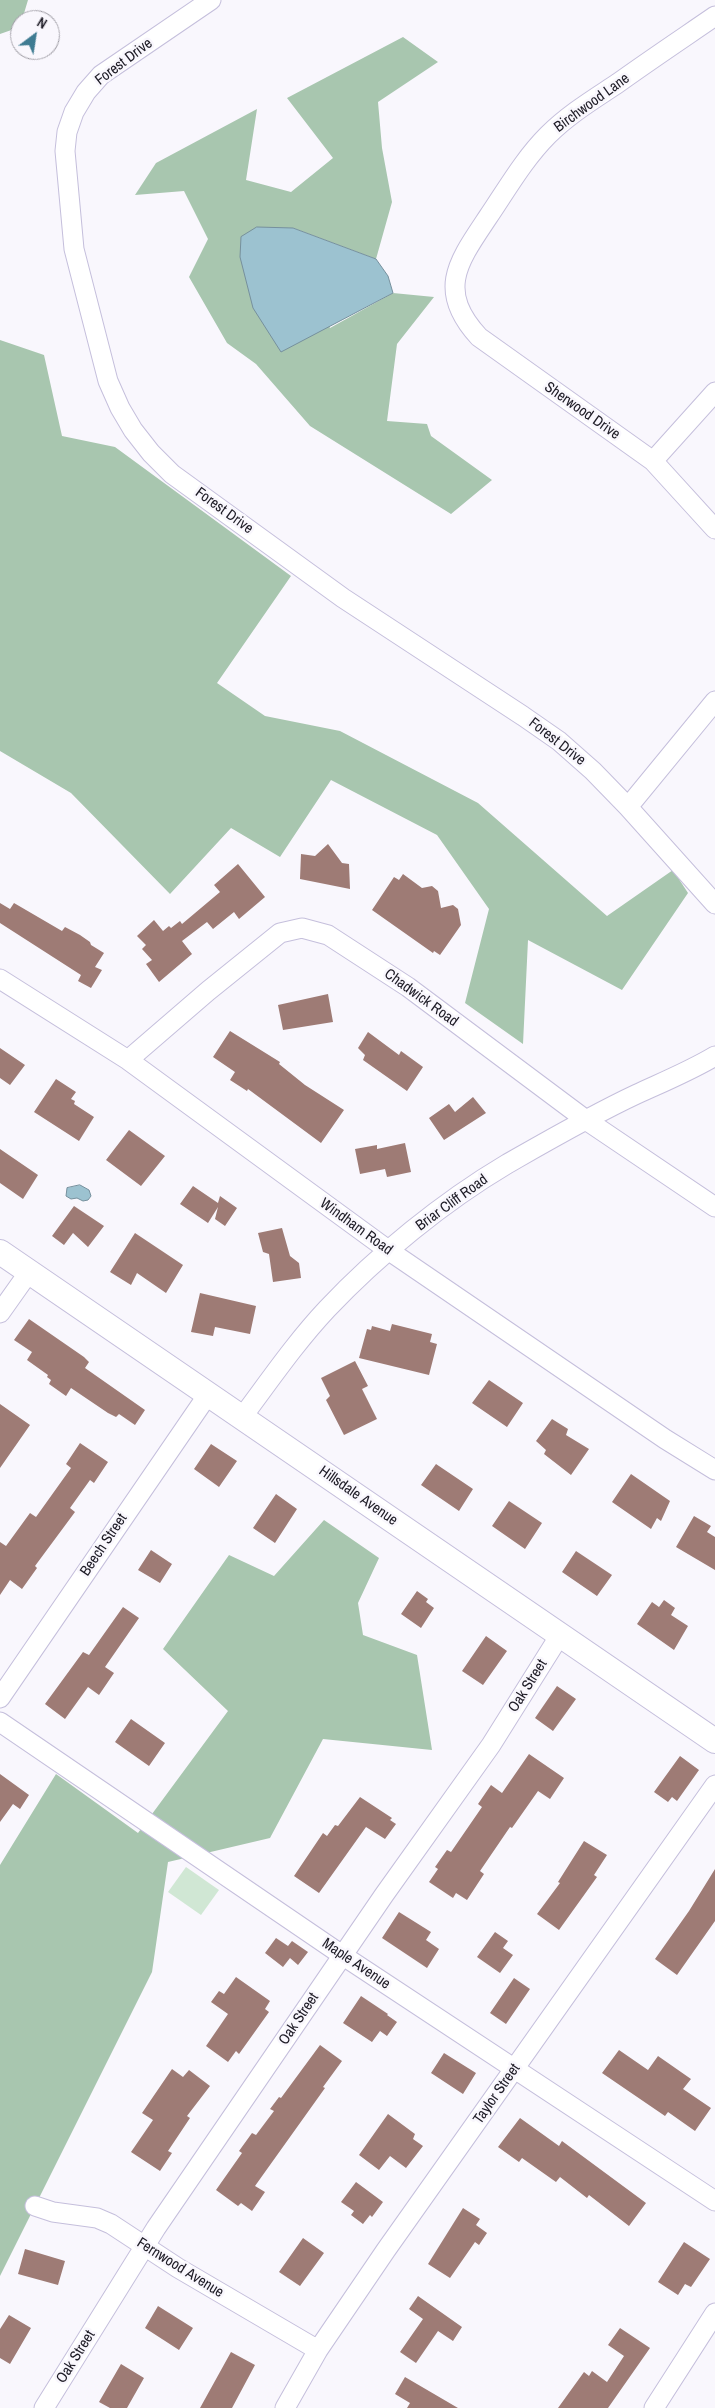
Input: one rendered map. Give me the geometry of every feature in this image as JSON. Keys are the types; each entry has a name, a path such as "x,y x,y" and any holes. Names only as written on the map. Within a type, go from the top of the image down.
{"street":[{"name":"Forest Drive","path":"211,0 102,75 78,105 67,132 65,151 74,249 108,381 120,408 145,446 172,474 343,598 552,736 593,771 628,807 715,904"},
{"name":"Birchwood Lane","path":"455,293 456,275 462,257 522,166 548,136 570,115 715,16"},
{"name":"Sherwood Drive","path":"455,293 458,308 466,322 479,337 653,461 715,529"},
{"path":"653,461 715,392"},
{"path":"628,807 715,702"},
{"name":"Chadwick Road","path":"128,1060 208,991 280,933 302,928 328,935 408,987 586,1120 715,1207"},
{"name":"Windham Road","path":"0,980 128,1060 388,1250 665,1439 715,1470"},
{"name":"Briar Cliff Road","path":"242,1416 292,1350 327,1309 388,1250 434,1214 505,1165 586,1120 692,1070 715,1056"},
{"name":"Hillsdale Avenue","path":"0,1252 209,1393 715,1741"},
{"path":"0,1313 29,1272"},
{"name":"Beech Street","path":"0,1698 209,1393"},
{"name":"Oak Street","path":"44,2408 144,2246 342,1955 491,1745 560,1635"},
{"name":"Maple Avenue","path":"0,1722 342,1955 715,2201"},
{"name":"Taylor Street","path":"285,2408 318,2350 386,2250 715,1785"},
{"name":"Fernwood Avenue","path":"35,2206 54,2212 97,2218 111,2224 144,2246 318,2350"},
{"path":"654,2408 715,2313"}],"green space":[{"path":"0,0 28,0 25,10 10,10 10,30 0,34"},
{"path":"403,37 438,62 378,102 382,148 392,202 376,259 293,228 330,328 393,293 434,297 397,344 387,421 427,424 431,436 492,480 451,514 310,426 256,364 227,343 189,277 208,239 184,191 135,195 156,163 257,109 246,180 291,192 333,158 287,98"},
{"path":"0,340 44,355 62,436 115,447 291,576 217,683 265,716 340,731 478,803 607,916 673,870 688,893 622,990 528,940 523,1044 465,1003 489,909 437,835 331,780 280,857 231,828 170,894 71,793 0,751"},
{"path":"324,1520 379,1558 358,1603 363,1635 417,1655 432,1750 323,1739 270,1838 168,1862 152,1972 0,2276 0,1865 56,1774 138,1833 228,1711 163,1649 229,1555 274,1576"},
{"path":"186,1867 219,1890 201,1915 168,1892"}],"water":[{"path":"257,227 293,228 376,259 388,276 393,293 281,352 253,308 240,257 241,237"},
{"path":"80,1185 89,1190 91,1196 88,1200 71,1199 66,1196 67,1188"}],"building":[{"path":"328,844 342,863 349,864 350,889 300,879 301,854 315,856"},
{"path":"238,864 265,897 239,919 234,912 213,929 207,922 182,941 192,954 159,982 146,964 152,960 142,949 146,945 137,936 154,920 163,931 180,921 182,924 220,892 214,885"},
{"path":"403,874 422,888 432,886 438,891 441,908 453,905 458,909 461,925 440,955 434,951 433,953 372,910 394,877 399,880"},
{"path":"0,903 10,909 14,903 62,931 65,927 80,935 104,953 95,967 102,970 91,988 78,981 81,975 0,923"},
{"path":"328,994 333,1022 283,1030 278,1005"},
{"path":"230,1031 280,1062 279,1064 305,1085 344,1110 321,1143 248,1089 247,1091 230,1080 235,1072 213,1057"},
{"path":"368,1032 399,1055 401,1051 423,1067 407,1091 363,1060 365,1055 358,1048"},
{"path":"0,1048 25,1065 10,1085 0,1078"},
{"path":"56,1079 76,1092 71,1099 75,1101 74,1104 94,1117 79,1141 34,1112"},
{"path":"473,1097 486,1113 444,1140 429,1118 449,1104 455,1112"},
{"path":"129,1130 165,1156 141,1186 106,1160"},
{"path":"405,1143 411,1172 387,1177 385,1169 360,1174 355,1149 377,1145 377,1149"},
{"path":"0,1149 38,1175 23,1199 0,1183"},
{"path":"193,1186 218,1203 220,1196 237,1208 225,1226 215,1219 218,1207 208,1223 180,1204"},
{"path":"74,1206 104,1226 88,1247 73,1233 64,1245 52,1236"},
{"path":"282,1228 290,1256 299,1263 301,1278 273,1282 269,1254 263,1252 258,1233"},
{"path":"135,1233 183,1265 166,1293 137,1273 131,1285 110,1272"},
{"path":"200,1293 256,1306 250,1334 215,1327 213,1336 191,1332"},
{"path":"29,1319 84,1357 89,1362 85,1368 145,1410 135,1425 119,1414 116,1417 108,1413 71,1388 66,1396 49,1384 51,1380 47,1377 48,1375 27,1360 32,1352 14,1340"},
{"path":"392,1324 432,1334 430,1342 437,1344 429,1375 359,1358 367,1329 371,1330 372,1326 390,1331"},
{"path":"355,1361 368,1386 362,1389 377,1419 344,1435 326,1400 330,1396 321,1378"},
{"path":"489,1380 523,1403 507,1427 472,1403"},
{"path":"0,1404 30,1425 0,1468"},
{"path":"552,1419 568,1429 566,1435 589,1449 571,1475 544,1454 546,1450 536,1441"},
{"path":"80,1443 108,1462 94,1483 90,1480 70,1508 75,1512 35,1566 37,1568 22,1589 10,1580 0,1595 0,1542 6,1546 30,1513 36,1517 71,1468 66,1464"},
{"path":"211,1444 237,1461 219,1487 194,1469"},
{"path":"436,1464 473,1489 459,1511 421,1485"},
{"path":"631,1474 670,1501 661,1521 657,1518 651,1529 612,1502"},
{"path":"276,1494 297,1509 275,1543 253,1528"},
{"path":"509,1501 542,1523 525,1549 492,1526"},
{"path":"694,1516 711,1526 707,1532 715,1537 715,1570 676,1547"},
{"path":"151,1550 172,1564 160,1583 138,1570"},
{"path":"576,1551 612,1575 597,1596 562,1572"},
{"path":"417,1591 428,1599 426,1602 434,1608 421,1628 401,1614"},
{"path":"664,1600 675,1608 671,1615 688,1626 674,1650 637,1624 652,1602 659,1607"},
{"path":"123,1607 139,1618 105,1667 114,1673 99,1695 88,1687 65,1719 45,1704 83,1652 89,1655"},
{"path":"486,1636 507,1651 483,1685 462,1671"},
{"path":"557,1686 576,1699 553,1731 535,1718"},
{"path":"131,1719 165,1743 149,1766 115,1742"},
{"path":"529,1754 564,1778 550,1799 538,1791 512,1828 510,1827 480,1871 484,1874 467,1900 456,1893 453,1898 429,1882 438,1869 435,1867 447,1850 451,1852 482,1807 478,1804 491,1785 502,1793"},
{"path":"680,1756 699,1770 677,1801 672,1797 668,1802 654,1792"},
{"path":"0,1774 29,1795 20,1809 13,1804 0,1822"},
{"path":"360,1797 392,1818 390,1820 396,1824 385,1839 366,1827 319,1893 294,1876 323,1833 327,1836 335,1825 338,1826"},
{"path":"584,1841 607,1855 594,1875 597,1877 559,1930 537,1914 560,1883 558,1882"},
{"path":"715,1869 715,1921 677,1975 655,1959 689,1911"},
{"path":"399,1912 431,1932 426,1940 439,1949 427,1968 382,1938"},
{"path":"495,1932 508,1941 503,1948 513,1955 500,1973 477,1957"},
{"path":"276,1938 288,1946 292,1941 308,1952 298,1965 290,1958 283,1967 265,1953"},
{"path":"236,1977 270,2001 265,2009 269,2012 239,2054 236,2051 228,2062 206,2046 228,2014 211,2002 219,1991 224,1994"},
{"path":"514,1978 530,1989 506,2024 490,2013"},
{"path":"361,1996 397,2022 387,2036 380,2031 372,2042 343,2023"},
{"path":"320,2045 342,2061 255,2186 265,2192 252,2211 241,2203 238,2206 216,2190 242,2153 239,2151 252,2133 256,2135 274,2111 270,2109 279,2097 281,2098"},
{"path":"619,2050 648,2070 658,2056 691,2079 683,2089 711,2108 695,2131 668,2112 665,2116 602,2073"},
{"path":"444,2053 476,2073 463,2094 431,2073"},
{"path":"172,2069 183,2077 189,2070 210,2086 187,2116 190,2118 168,2151 172,2153 160,2171 131,2152 153,2120 142,2113"},
{"path":"388,2114 415,2134 413,2139 423,2146 406,2168 390,2156 379,2170 359,2155"},
{"path":"520,2118 559,2146 562,2141 646,2203 629,2226 589,2195 587,2198 560,2177 556,2182 522,2158 519,2162 498,2147"},
{"path":"356,2182 383,2202 372,2217 370,2215 363,2224 351,2215 354,2211 341,2202"},
{"path":"463,2208 480,2219 476,2225 487,2233 479,2245 475,2242 450,2278 428,2264"},
{"path":"303,2238 324,2253 300,2286 279,2272"},
{"path":"684,2242 710,2259 691,2287 685,2284 678,2295 658,2282"},
{"path":"25,2249 65,2261 58,2285 18,2274"},
{"path":"418,2296 462,2327 453,2341 438,2331 416,2363 400,2352 423,2319 409,2309"},
{"path":"158,2306 193,2328 179,2350 145,2328"},
{"path":"9,2315 31,2328 10,2364 0,2358 0,2329"},
{"path":"620,2328 650,2348 608,2408 558,2408 584,2372 589,2376 592,2371 607,2382 624,2356 608,2345"},
{"path":"231,2352 255,2365 232,2408 200,2408"},
{"path":"121,2364 144,2378 127,2408 110,2408 99,2402"},
{"path":"405,2377 458,2408 407,2408 410,2403 395,2394"}]}
